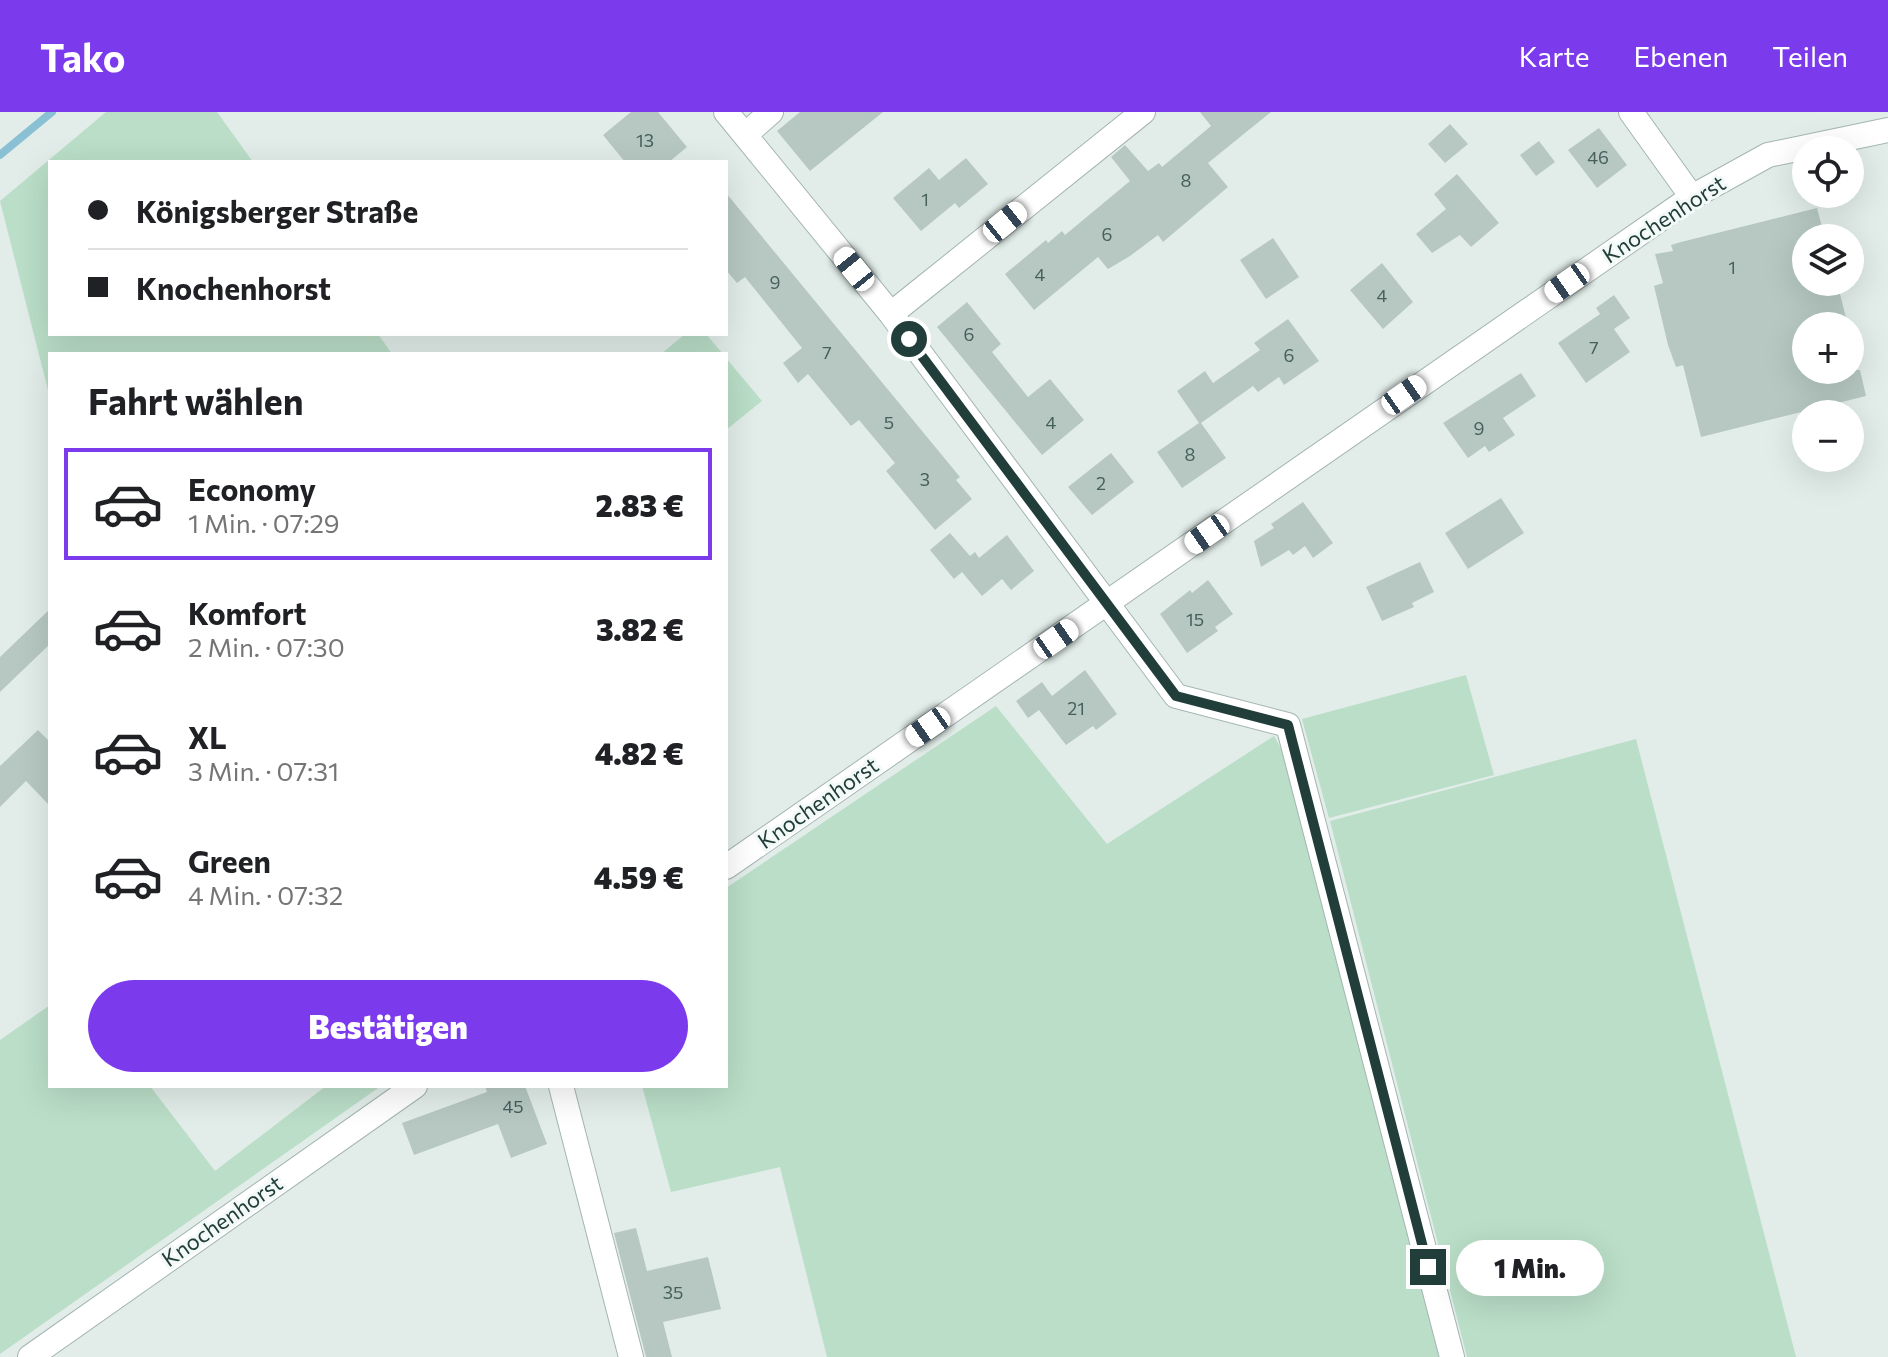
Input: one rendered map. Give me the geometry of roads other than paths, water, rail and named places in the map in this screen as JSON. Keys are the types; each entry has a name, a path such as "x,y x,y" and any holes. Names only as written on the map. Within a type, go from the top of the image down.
{"street":[{"path":"726,112 891,314 1176,696 1288,725 1452,1357"},
{"path":"745,135 771,112"},
{"path":"891,314 1143,112"},
{"path":"1631,112 1692,197"},
{"name":"Knochenhorst","path":"728,866 1692,197 1768,155 1888,130"},
{"name":"Knochenhorst","path":"30,1357 412,1088"},
{"path":"562,1088 631,1357"}],"waterway":[{"path":"0,155 52,112"}]}
